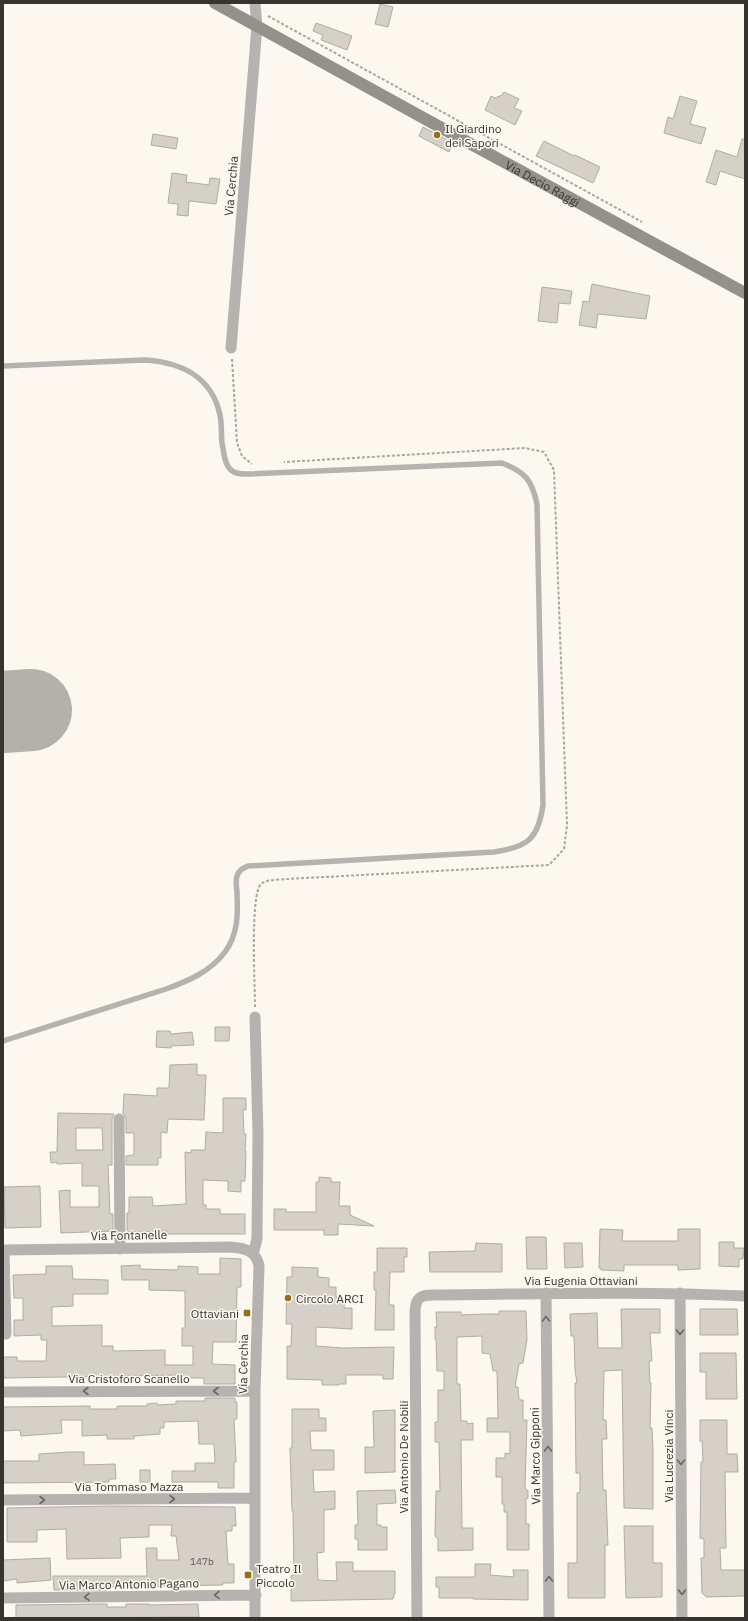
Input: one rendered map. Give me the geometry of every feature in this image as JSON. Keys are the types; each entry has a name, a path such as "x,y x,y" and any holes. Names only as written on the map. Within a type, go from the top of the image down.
{"main road":[{"name":"Via Decio Raggi","path":"215,3 745,293"}],"street":[{"name":"Via Cerchia","path":"231,348 257,26 255,6"},
{"name":"Via Cerchia","path":"255,1017 258,1142 257,1239 253,1254 258,1261 259,1266 255,1391 255,1618"},
{"path":"119,1119 120,1248"},
{"name":"Via Fontanelle","path":"4,1250 230,1247 246,1249 253,1254"},
{"path":"4,1250 6,1334"},
{"name":"Via Eugenia Ottaviani","path":"419,1298 426,1295 546,1293 680,1293 745,1296"},
{"name":"Via Marco Gipponi","path":"546,1293 549,1618"},
{"name":"Via Lucrezia Vinci","path":"680,1293 682,1618"},
{"name":"Via Antonio De Nobili","path":"417,1618 415,1305 419,1298"},
{"name":"Via Cristoforo Scanello","path":"3,1392 255,1391"},
{"name":"Via Tommaso Mazza","path":"3,1500 255,1498"},
{"name":"Via Marco Antonio Pagano","path":"3,1598 256,1595"}],"lane":[{"path":"3,366 144,360 161,361 187,370 199,378 210,391 220,415 226,463 231,471 238,474 502,463 517,469 527,478 534,492 537,504 543,805 541,823 534,834 525,843 511,849 494,852 248,866 242,868 237,877 238,916 234,935 225,952 210,968 191,980 166,989 3,1041"}],"path":[{"path":"255,6 647,225"},
{"path":"231,348 238,443 242,456 251,464 259,464"},
{"path":"255,1017 254,906 258,888 261,884 267,881 288,879 549,865 564,849 567,825 554,470 544,452 525,448 283,463"}],"building":[{"path":"380,4 393,7 388,27 375,24"},
{"path":"316,23 352,36 347,50 321,40 323,35 313,31"},
{"path":"504,92 519,99 514,108 522,111 515,125 485,110 491,96 495,98 502,95"},
{"path":"680,96 697,101 690,124 706,128 701,144 664,133 668,117 673,119"},
{"path":"423,127 453,143 449,152 419,136"},
{"path":"153,134 178,138 176,149 151,145"},
{"path":"742,139 745,139 745,179 720,171 716,185 706,182 716,150 737,157"},
{"path":"544,141 600,167 593,183 536,156"},
{"path":"172,173 187,175 186,182 209,185 210,178 220,179 216,204 189,201 188,216 177,215 178,204 168,203"},
{"path":"592,284 650,296 646,319 598,314 596,328 579,325 583,301 589,302"},
{"path":"542,287 572,291 570,304 559,303 557,323 538,321"},
{"path":"215,1027 230,1027 229,1041 215,1041"},
{"path":"157,1031 170,1031 171,1034 192,1032 194,1045 171,1046 171,1048 156,1047"},
{"path":"197,1064 197,1075 206,1075 204,1120 168,1119 167,1133 161,1132 161,1158 158,1158 158,1165 126,1165 126,1156 134,1155 134,1133 126,1133 126,1119 123,1113 124,1094 157,1096 157,1088 169,1088 170,1065"},
{"path":"223,1098 246,1098 246,1110 243,1110 244,1134 246,1134 245,1181 241,1181 241,1192 228,1191 228,1181 203,1180 203,1205 206,1205 206,1209 220,1209 220,1214 245,1214 245,1234 167,1234 167,1231 128,1232 127,1213 129,1213 129,1197 152,1197 153,1206 186,1204 185,1152 191,1153 191,1150 205,1150 206,1132 223,1133"},
{"path":"58,1113 114,1114 112,1119 112,1165 108,1165 110,1214 113,1214 113,1231 61,1233 59,1191 70,1190 70,1207 99,1207 99,1186 82,1186 82,1163 51,1163 50,1152 57,1152","holes":["76,1128 102,1128 103,1150 76,1150"]},
{"path":"319,1177 331,1178 331,1182 340,1182 339,1206 350,1206 350,1215 374,1226 338,1224 338,1235 324,1235 324,1230 274,1230 274,1209 286,1209 286,1212 316,1212 316,1182 319,1182"},
{"path":"40,1186 41,1227 5,1228 4,1187"},
{"path":"600,1229 623,1230 622,1241 678,1241 678,1229 700,1229 700,1269 678,1270 678,1265 624,1265 624,1271 601,1270 601,1268 599,1268"},
{"path":"526,1237 546,1237 547,1269 527,1269"},
{"path":"719,1242 734,1242 734,1248 744,1248 743,1259 739,1259 739,1267 719,1266"},
{"path":"476,1243 502,1244 502,1272 430,1272 429,1252 475,1251"},
{"path":"564,1243 582,1243 583,1267 565,1268"},
{"path":"377,1248 407,1248 407,1257 404,1257 404,1272 390,1272 389,1305 394,1305 394,1330 375,1330 376,1290 374,1290 374,1272 377,1272"},
{"path":"220,1258 241,1259 241,1287 237,1287 236,1342 213,1342 212,1364 235,1365 235,1384 204,1384 204,1378 182,1378 182,1375 4,1378 3,1357 17,1357 17,1361 46,1361 47,1340 41,1340 41,1335 14,1336 14,1320 23,1320 23,1298 14,1298 13,1275 46,1274 46,1266 72,1266 73,1279 108,1280 108,1294 73,1294 73,1306 52,1307 52,1326 102,1325 102,1346 113,1346 113,1351 165,1350 165,1365 193,1365 193,1346 182,1346 182,1328 185,1328 185,1291 149,1290 149,1280 122,1280 121,1266 140,1265 140,1269 178,1270 178,1266 198,1267 198,1274 220,1274"},
{"path":"292,1267 318,1268 318,1277 329,1278 329,1287 336,1287 336,1297 345,1298 344,1308 352,1308 352,1329 316,1327 316,1346 342,1348 394,1347 393,1379 383,1379 383,1375 346,1375 346,1384 322,1385 322,1380 287,1379 287,1346 291,1346 292,1324 286,1324 287,1277 292,1277"},
{"path":"621,1309 660,1309 660,1333 650,1333 652,1361 649,1361 651,1383 650,1428 652,1428 653,1449 653,1509 624,1508 622,1370 604,1371 603,1420 606,1420 607,1439 602,1439 603,1490 606,1490 608,1545 605,1545 605,1598 568,1598 568,1563 577,1563 577,1493 580,1492 580,1473 576,1473 575,1383 577,1383 574,1336 571,1336 570,1314 597,1313 598,1348 622,1348"},
{"path":"700,1309 737,1309 738,1335 700,1335"},
{"path":"499,1311 526,1311 527,1340 523,1363 519,1364 515,1387 518,1387 519,1400 523,1400 523,1420 527,1420 525,1488 528,1491 528,1498 526,1499 526,1524 529,1524 529,1550 507,1550 507,1512 504,1512 504,1504 502,1504 502,1477 496,1477 496,1458 505,1458 505,1453 510,1454 510,1432 487,1432 487,1418 498,1418 497,1371 493,1371 490,1354 482,1353 482,1336 457,1337 457,1384 460,1384 461,1421 467,1421 467,1424 473,1423 473,1440 461,1440 462,1528 473,1528 473,1550 438,1551 438,1539 435,1536 436,1491 440,1491 439,1442 435,1442 435,1422 438,1422 438,1390 444,1390 444,1371 437,1371 435,1339 435,1327 437,1327 436,1312 461,1312 461,1315 499,1314"},
{"path":"700,1353 736,1353 737,1399 706,1399 706,1372 700,1372"},
{"path":"205,1398 235,1398 235,1402 237,1402 237,1419 234,1419 236,1462 234,1462 234,1488 218,1488 218,1482 172,1482 172,1471 195,1471 195,1463 215,1463 214,1444 199,1444 198,1421 164,1422 164,1428 160,1428 160,1434 134,1436 134,1439 107,1439 107,1435 82,1436 82,1420 61,1420 62,1433 21,1436 20,1430 3,1431 3,1407 90,1406 90,1409 117,1409 117,1406 147,1406 147,1404 157,1403 157,1405 176,1404 176,1401 205,1401"},
{"path":"292,1409 319,1409 319,1418 326,1418 326,1431 310,1431 311,1450 334,1450 334,1470 313,1470 314,1492 335,1491 335,1509 324,1510 324,1552 317,1553 318,1580 337,1581 336,1562 353,1562 353,1571 395,1571 395,1594 393,1599 291,1601 291,1576 294,1575 290,1448 292,1448"},
{"path":"395,1410 395,1472 365,1473 365,1447 374,1447 373,1411"},
{"path":"700,1420 727,1420 727,1454 737,1454 738,1472 725,1472 726,1548 720,1548 721,1570 745,1570 745,1596 706,1597 702,1593 701,1558 704,1558 704,1539 700,1538 701,1462 703,1462 702,1441 700,1441"},
{"path":"84,1452 84,1465 115,1464 116,1479 109,1479 109,1482 3,1483 3,1461 39,1461 39,1454"},
{"path":"140,1470 150,1470 150,1482 140,1482"},
{"path":"395,1490 396,1503 377,1504 377,1525 387,1527 387,1550 358,1550 358,1539 355,1539 355,1525 358,1525 357,1491"},
{"path":"110,1506 235,1507 236,1526 232,1526 232,1531 226,1531 228,1564 234,1564 234,1583 222,1583 223,1585 107,1587 107,1590 54,1590 53,1576 147,1576 146,1548 157,1548 157,1560 179,1560 176,1536 171,1536 172,1525 149,1525 149,1537 120,1538 121,1558 67,1559 66,1529 37,1530 37,1542 7,1542 7,1508"},
{"path":"624,1526 653,1526 653,1563 662,1563 662,1597 626,1598"},
{"path":"50,1558 51,1580 17,1583 17,1579 3,1581 3,1560"},
{"path":"475,1564 491,1564 490,1575 514,1577 513,1570 528,1570 528,1600 439,1598 439,1587 436,1587 436,1577 473,1577 475,1576"},
{"path":"107,1604 107,1607 126,1607 126,1604 198,1604 199,1617 16,1618 16,1605"}],"runway":[{"path":"3,712 31,710"}],"place":[{"name":"Il Giardino dei Sapori","path":"437,135"},
{"name":"Circolo ARCI","path":"288,1298"},
{"name":"Ottaviani","path":"247,1313"},
{"name":"Teatro Il Piccolo","path":"248,1575"}]}
